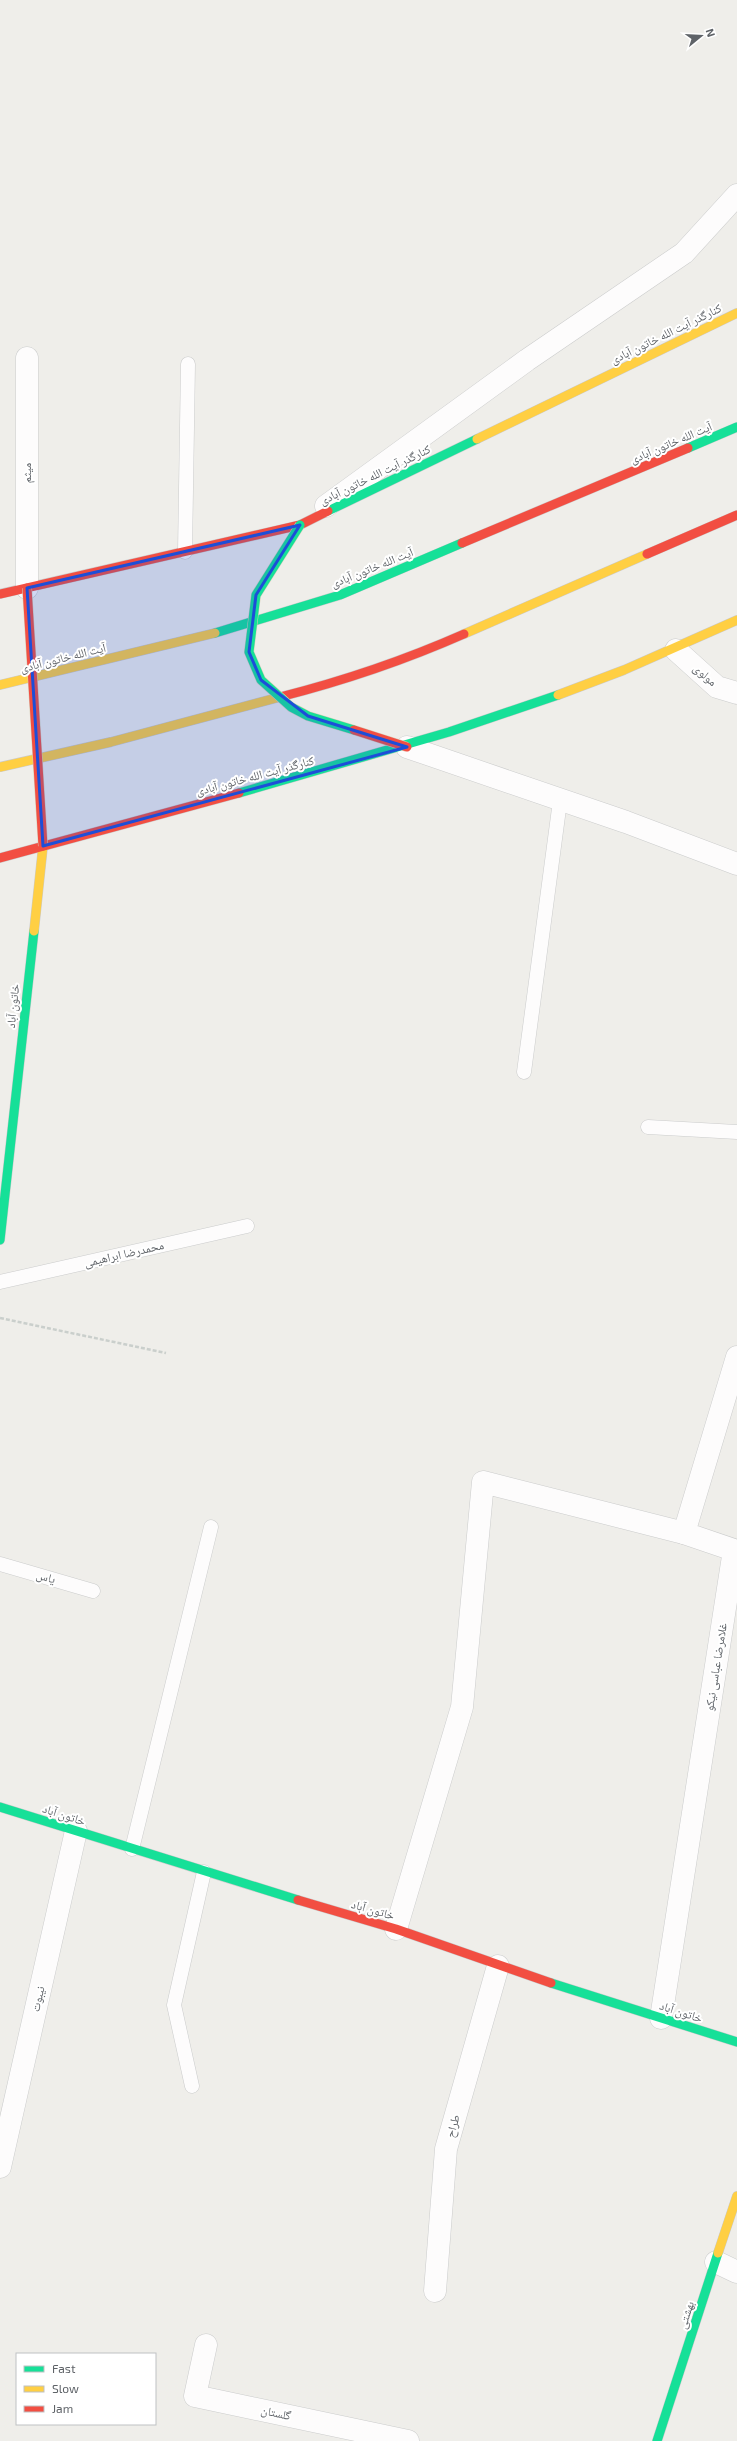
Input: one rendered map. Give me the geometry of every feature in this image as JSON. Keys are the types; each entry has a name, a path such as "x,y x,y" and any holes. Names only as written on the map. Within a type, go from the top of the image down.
{"main road":[{"name":"کنارگذر آیت الله خاتون آبادی","path":"0,594 300,525 737,313"},
{"name":"آیت الله خاتون آبادی","path":"0,686 235,628 340,595 737,426"},
{"path":"0,767 111,742 319,687 419,654 737,515"},
{"path":"300,525 256,595 249,652 261,680 291,707 308,716 407,746"},
{"name":"خاتون آباد","path":"0,1240 43,846 27,588"},
{"name":"کنارگذر آیت الله خاتون آبادی","path":"0,858 407,746 542,701 676,650 737,620"},
{"name":"خاتون آباد","path":"0,1807 204,1872 396,1929 498,1966 737,2042"},
{"name":"بهشتی","path":"657,2441 737,2196"}],"street":[{"path":"300,525 527,360 684,253 737,195"},
{"name":"میثم","path":"27,358 27,588"},
{"name":"مولوی","path":"676,650 717,687 737,693"},
{"path":"407,746 560,801 626,822 737,864"},
{"path":"396,1929 462,1707 483,1482 684,1533 737,1357"},
{"name":"غلامرضا عباسی نیکو","path":"661,2018 734,1550 684,1533"},
{"name":"نیبوت","path":"0,2167 76,1832"},
{"name":"طراح","path":"435,2291 446,2149 498,1966"},
{"path":"716,2262 737,2272"},
{"name":"گلستان","path":"206,2344 195,2396 365,2437 408,2441"}],"lane":[{"path":"185,552 188,364"},
{"path":"524,1072 560,801"},
{"path":"648,1127 737,1132"},
{"name":"محمدرضا ابراهیمی","path":"0,1282 247,1226"},
{"path":"132,1849 211,1527"},
{"name":"یاس","path":"0,1564 93,1591"},
{"path":"192,2086 174,2004 204,1872"}],"path":[{"path":"0,1318 166,1353"}],"highlighted area":[{"path":"300,525 256,595 249,652 261,680 308,716 407,747 43,846 27,588"}],"traffic: fast":[{"path":"688,448 737,427"},
{"path":"328,511 477,439"},
{"path":"300,525 256,595 249,652 261,680 291,707 308,716 354,730"},
{"path":"215,633 340,595 462,543"},
{"path":"239,793 449,732 558,695"},
{"path":"0,1240 34,931"},
{"path":"0,1807 298,1900"},
{"path":"551,1983 737,2042"},
{"path":"657,2441 718,2253"}],"traffic: slow":[{"path":"477,439 737,313"},
{"path":"464,634 647,554"},
{"path":"558,695 624,670 737,620"},
{"path":"0,685 215,633"},
{"path":"0,767 111,742 280,697"},
{"path":"34,931 43,846"},
{"path":"718,2253 737,2196"}],"traffic: jam":[{"path":"462,543 688,448"},
{"path":"0,594 300,525 328,511"},
{"path":"647,554 737,515"},
{"path":"27,588 43,846"},
{"path":"280,697 374,669 419,653 464,634"},
{"path":"354,730 407,747"},
{"path":"0,858 239,793"},
{"path":"298,1900 396,1929 551,1983"}]}
